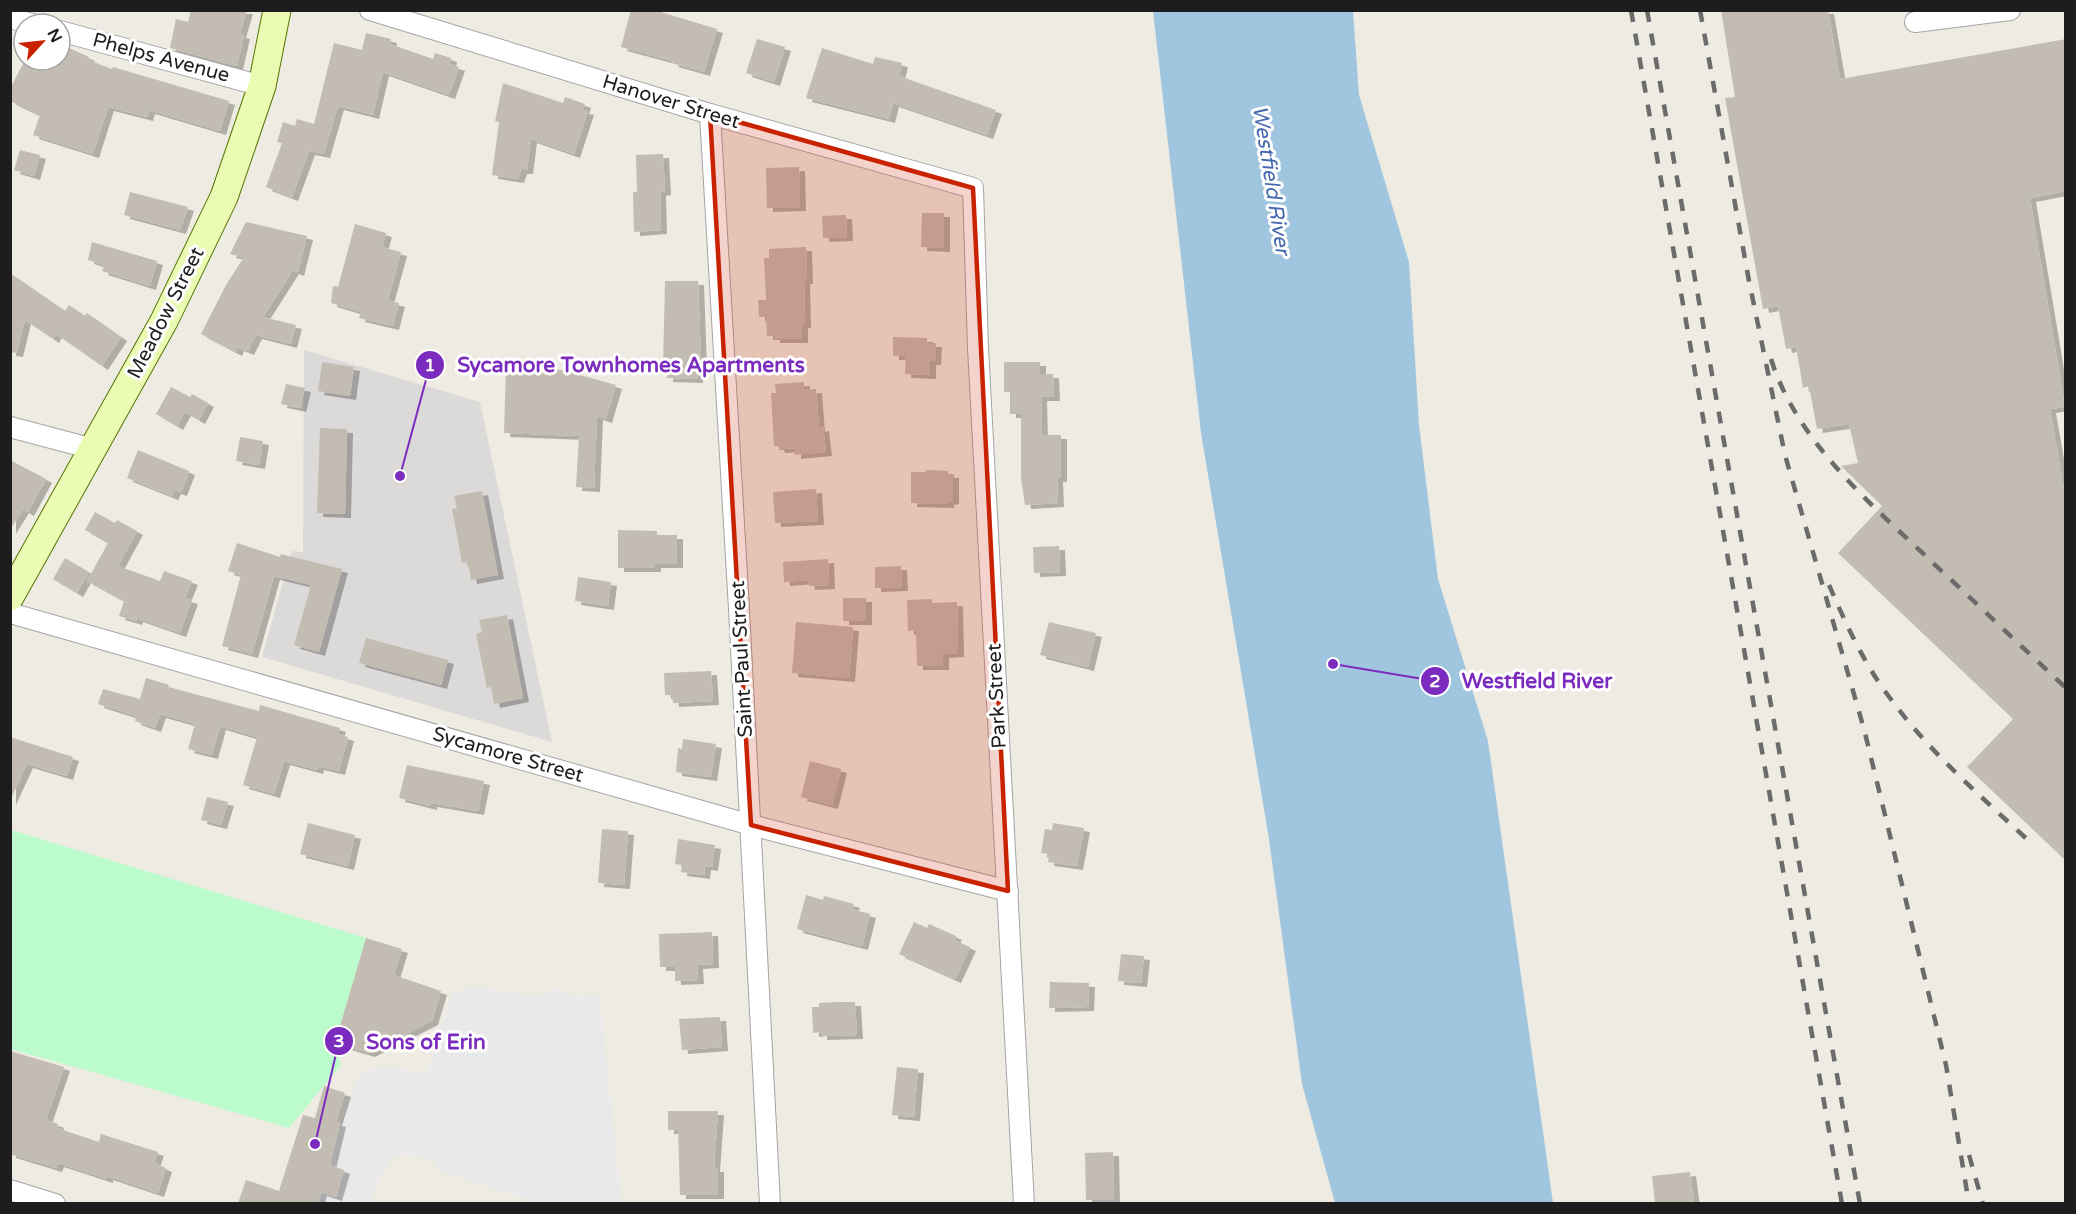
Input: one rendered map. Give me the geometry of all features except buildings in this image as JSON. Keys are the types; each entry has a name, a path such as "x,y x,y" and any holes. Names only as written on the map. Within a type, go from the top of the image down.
{"street":[{"name":"Meadow Street","path":"10,597 164,321 219,207 262,86 277,10"},
{"name":"Hanover Street","path":"370,10 710,114 973,188"},
{"path":"1915,22 2010,10"},
{"name":"Phelps Avenue","path":"72,34 262,86"},
{"name":"Saint Paul Street","path":"710,114 751,825 770,1203"},
{"name":"Park Street","path":"973,188 978,348 1023,1203"},
{"path":"10,427 93,450"},
{"name":"Sycamore Street","path":"10,613 751,825 1008,891"},
{"path":"10,1190 55,1203"}],"highlighted area":[{"path":"710,114 973,188 1008,891 751,825"}],"shaded area":[{"path":"304,350 480,402 552,742 262,657 292,551 303,552"},
{"path":"470,986 540,997 553,989 578,997 599,994 622,1203 539,1203 440,1171 435,1162 409,1154 399,1154 389,1162 380,1175 371,1203 318,1204 321,1192 336,1196 344,1170 330,1165 340,1123 359,1077 368,1071 388,1066 427,1074 452,994"}],"green space":[{"path":"11,830 366,938 335,1043 341,1065 289,1128 11,1049 10,978 13,970 11,969"}],"water":[{"path":"1153,11 1353,11 1359,95 1409,262 1419,425 1438,579 1488,741 1553,1203 1335,1203 1302,1084 1269,839 1201,433"}],"railway":[{"path":"1631,10 1842,1204"},
{"path":"1647,10 1860,1204"},
{"path":"1700,10 1749,281 1785,455 1864,729 1946,1065 1969,1204"},
{"path":"1771,359 1783,389 1799,418 1838,470 2066,688"},
{"path":"1829,585 1864,658 1906,718 1957,774 2031,843"},
{"path":"1969,1155 1983,1204"}],"place":[{"name":"Sycamore Townhomes Apartments","path":"400,476"},
{"name":"Westfield River","path":"1333,664"},
{"name":"Sons of Erin","path":"315,1144"}]}
